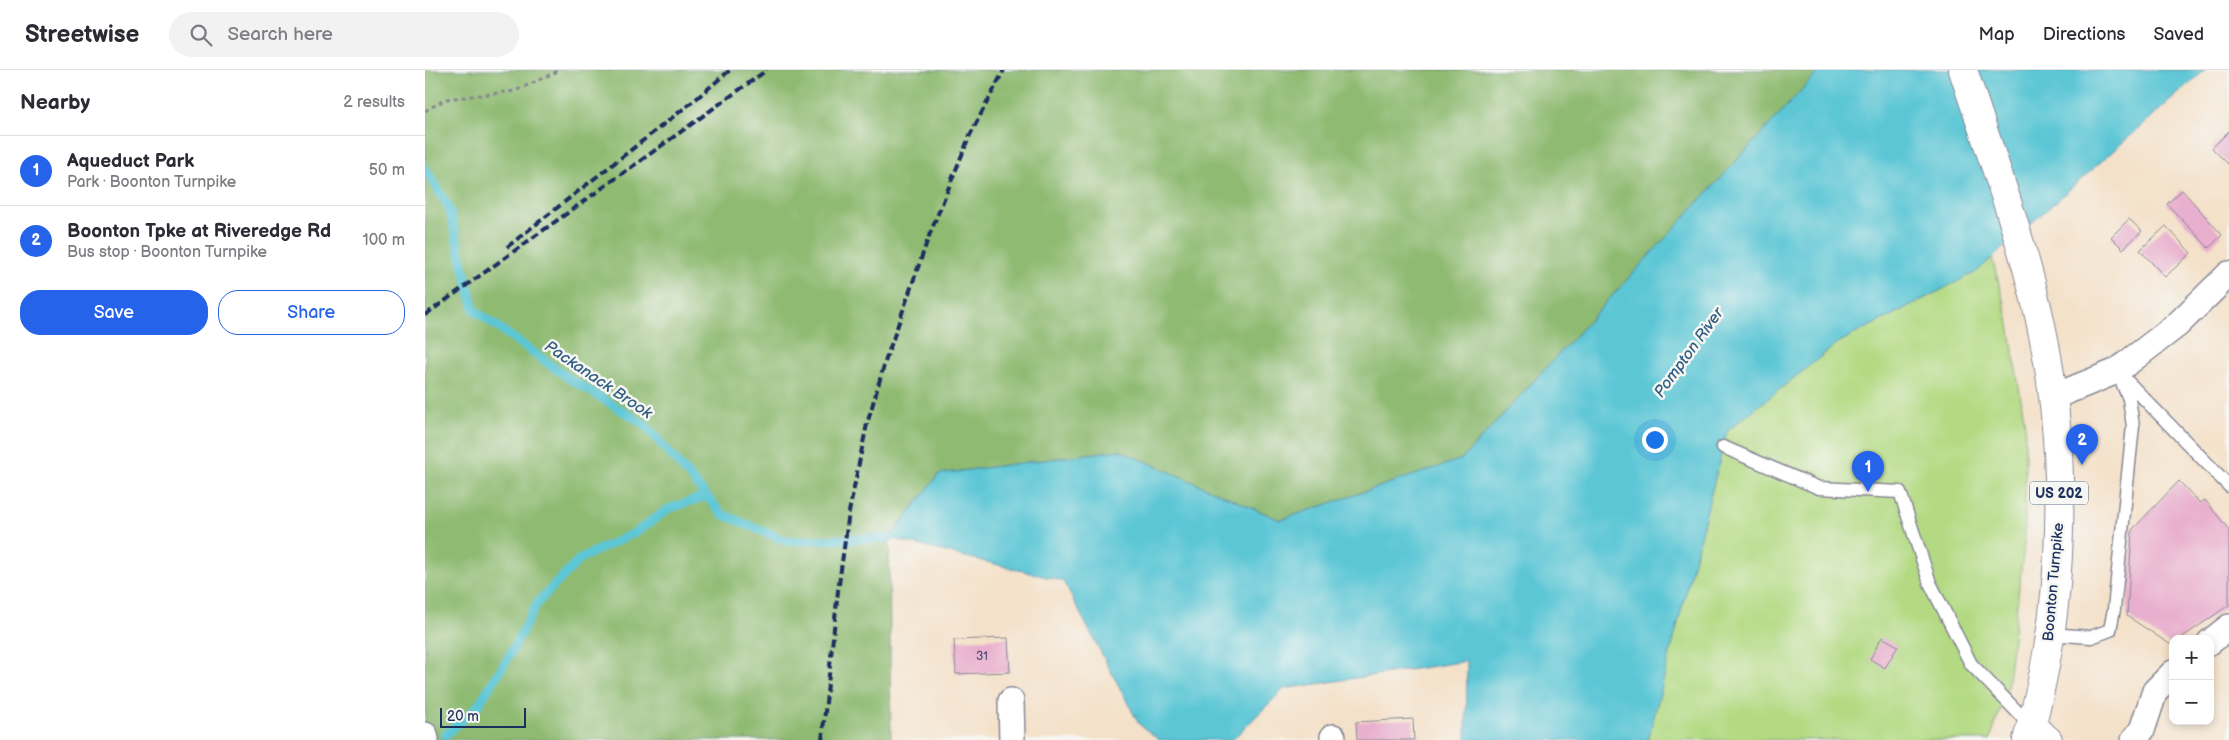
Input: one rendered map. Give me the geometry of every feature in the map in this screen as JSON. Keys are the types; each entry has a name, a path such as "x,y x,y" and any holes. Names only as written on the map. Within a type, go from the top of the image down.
{"main road":[{"name":"Boonton Turnpike","path":"1963,70 2020,246 2039,319 2053,397 2058,455 2059,513 2055,592 2035,735"}],"street":[{"path":"2053,397 2117,371 2177,325 2229,274"},
{"path":"2214,639 2229,628"},
{"path":"2134,740 2143,730 2155,691 2169,677"},
{"path":"1011,701 1012,740"},
{"path":"425,735 426,740"}],"lane":[{"path":"2117,371 2229,486"},
{"path":"2049,634 2091,637 2110,630 2114,609 2133,426 2129,399 2117,371"},
{"path":"1723,447 1819,488 1900,492 1930,583 1971,664 2035,735"}],"path":[{"path":"425,110 446,99 515,91 560,70"}],"green space":[{"path":"425,70 1820,70 1462,459 1280,520 1119,450 939,474 889,538 891,740 425,740"},
{"path":"1992,258 2008,318 2025,425 2025,537 2007,689 1990,740 1648,740 1727,431 1839,342 1976,272"}],"water":[{"name":"Pompton River","path":"1820,70 2205,70 1976,272 1839,342 1727,431 1648,740 1466,740 1467,661 1284,689 1232,740 1159,740 1139,724 1063,581 890,538 939,474 1119,450 1280,520 1462,459"}],"building":[{"path":"2229,131 2229,165 2212,148"},
{"path":"2182,190 2222,235 2209,248 2167,204"},
{"path":"2129,219 2142,231 2123,249 2111,237"},
{"path":"2166,226 2191,253 2165,277 2140,250"},
{"path":"2179,481 2200,503 2205,500 2229,530 2229,605 2186,635 2169,635 2169,644 2127,616 2132,530"},
{"path":"1882,637 1898,646 1885,668 1870,659"},
{"path":"1008,638 1010,672 956,674 954,640"},
{"path":"1413,719 1414,740 1357,740 1356,722"}],"waterway":[{"name":"Packanack Brook","path":"425,168 449,208 474,310 570,379 644,424 722,514 786,541 889,538"},
{"path":"445,735 476,708 505,663 538,602 581,558 636,532 668,509 706,496"}],"railway":[{"path":"507,247 696,99 730,70"},
{"path":"425,315 767,70"},
{"path":"822,740 838,591 849,512 867,424 885,362 929,236 970,135 1004,70"}],"place":[{"name":"Boonton Tpke at Riveredge Rd","path":"2082,465"},
{"name":"Aqueduct Park","path":"1868,492"}]}
